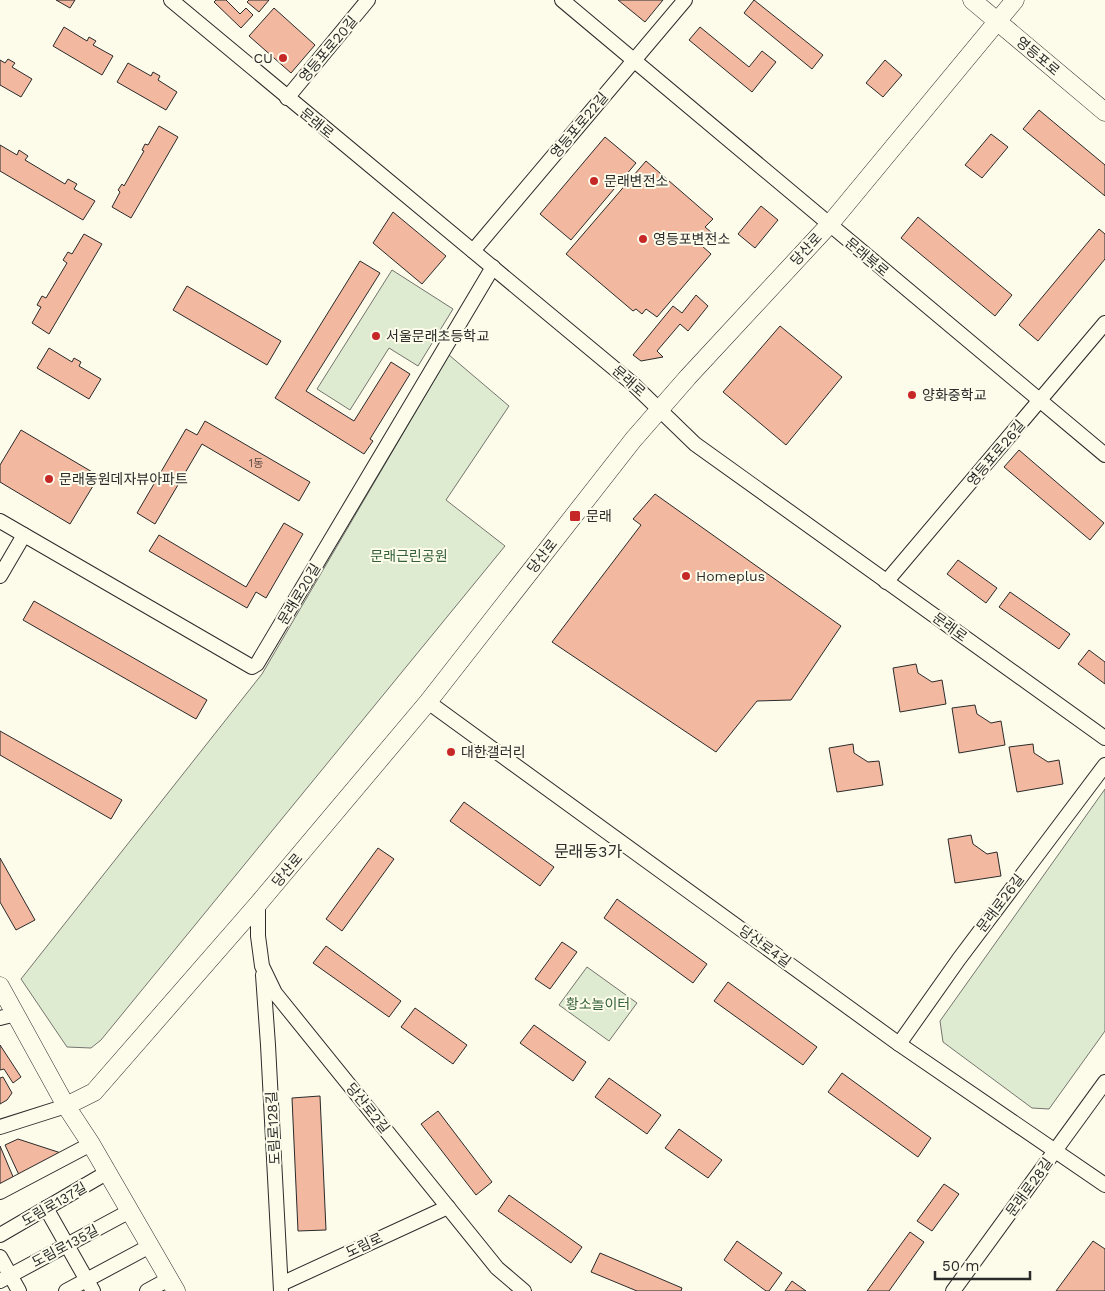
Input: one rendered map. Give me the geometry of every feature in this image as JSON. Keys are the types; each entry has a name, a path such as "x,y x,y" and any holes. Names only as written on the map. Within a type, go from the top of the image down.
{"main road":[{"name":"영등포로","path":"972,0 1105,112"},
{"name":"당산로","path":"66,1106 94,1092 258,904 428,702 576,512 660,409 829,225 1015,0"},
{"path":"0,986 8,1016 91,1144 173,1285"}],"street":[{"name":"문래로","path":"171,0 633,384 695,444 1105,738"},
{"name":"영등포로20길","path":"287,98 368,0"},
{"name":"문래북로","path":"562,0 1105,455"},
{"name":"영등포로22길","path":"474,251 685,0"},
{"name":"문래로20길","path":"0,521 252,667 257,664 493,267"},
{"name":"영등포로26길","path":"886,582 1105,323"},
{"path":"0,576 24,535"},
{"name":"당산로4길","path":"428,702 899,1044 1105,1185"},
{"name":"문래로26길","path":"899,1044 958,959 1105,765"},
{"name":"당산로2길","path":"258,904 258,936 262,966 275,993 497,1268 524,1291"},
{"name":"도림로128길","path":"262,966 281,1287"},
{"name":"문래로28길","path":"953,1291 1105,1082"},
{"path":"0,1127 66,1106"},
{"path":"0,1192 91,1144"},
{"name":"도림로137길","path":"0,1235 108,1172"},
{"name":"도림로","path":"281,1287 448,1207"},
{"path":"46,1208 90,1285"},
{"name":"도림로135길","path":"5,1278 130,1211"},
{"path":"66,1291 90,1285 150,1246"},
{"path":"0,1257 5,1278 19,1291"},
{"path":"147,1291 173,1285"}],"green space":[{"path":"392,270 453,309 418,366 389,348 350,410 317,389"},
{"name":"문래근린공원","path":"449,355 509,406 446,500 505,546 101,1040 91,1048 67,1047 21,979 262,674"},
{"path":"1105,789 1105,1031 1049,1109 1032,1108 943,1042 940,1021"},
{"name":"황소놀이터","path":"587,967 637,1003 609,1041 559,1005"}],"building":[{"path":"56,0 75,0 70,8"},
{"path":"216,0 226,0 240,14 246,8 253,15 241,28 214,2"},
{"path":"249,0 269,0 259,12 247,2"},
{"path":"618,0 663,0 645,22"},
{"path":"754,0 823,55 812,69 744,13"},
{"path":"274,8 315,45 291,73 249,36"},
{"path":"64,27 87,41 89,37 96,41 93,45 113,56 102,75 53,46"},
{"path":"700,27 749,67 762,51 776,62 752,92 689,40"},
{"path":"8,59 15,63 12,67 32,79 21,97 0,85 0,60 5,63"},
{"path":"885,60 902,75 883,97 866,83"},
{"path":"128,63 151,76 153,72 160,76 158,80 177,92 166,110 117,82"},
{"path":"1039,110 1105,165 1105,196 1023,129"},
{"path":"159,126 178,137 131,218 112,207 120,192 118,190 122,184 124,186 144,151 142,150 145,144 148,145"},
{"path":"991,134 1008,147 982,178 965,165"},
{"name":"문래변전소","path":"605,137 636,163 571,240 540,214"},
{"path":"0,145 17,155 19,150 28,156 25,160 65,184 68,179 77,184 74,189 95,201 83,220 0,171"},
{"name":"영등포변전소","path":"646,161 713,219 705,227 711,232 701,245 711,254 657,317 646,309 642,314 636,309 633,311 566,254"},
{"path":"761,206 778,220 755,248 738,234"},
{"path":"393,212 446,256 422,284 373,243"},
{"path":"918,217 1012,295 995,316 901,238"},
{"path":"1099,229 1105,234 1105,259 1038,341 1019,325"},
{"path":"84,234 102,244 49,334 32,323 41,307 37,305 42,296 46,298 67,263 63,260 68,252 72,254"},
{"path":"360,261 380,273 306,391 354,421 391,362 410,374 370,439 373,441 364,454 275,398"},
{"path":"187,286 281,341 267,365 173,310"},
{"path":"696,295 708,306 688,331 680,324 657,351 663,357 641,361 633,355 673,306 682,313"},
{"path":"780,326 842,377 786,445 723,392"},
{"path":"49,348 72,362 74,358 81,362 79,366 101,379 89,399 37,368"},
{"path":"205,421 310,482 299,501 202,444 155,524 137,513 186,429 197,435"},
{"name":"문래동원데자뷰아파트","path":"21,430 99,476 70,524 0,482 0,465"},
{"path":"1019,450 1104,523 1090,540 1004,467"},
{"name":"Homeplus","path":"655,494 841,626 791,700 757,701 716,752 552,642 641,525 633,519"},
{"path":"284,523 303,534 266,598 256,592 247,608 149,551 159,535 246,587"},
{"path":"958,560 997,588 986,603 947,574"},
{"path":"1010,592 1070,634 1059,649 999,607"},
{"path":"34,601 207,700 196,719 23,620"},
{"path":"1089,650 1105,662 1105,684 1078,664"},
{"path":"916,664 918,673 932,682 942,680 946,704 900,712 893,668"},
{"path":"975,705 977,714 991,723 1001,721 1005,745 959,753 952,708"},
{"path":"0,731 122,800 111,819 0,755"},
{"path":"853,744 854,753 868,762 879,761 883,785 837,792 829,748"},
{"path":"1033,744 1034,753 1048,762 1059,760 1063,784 1017,792 1009,747"},
{"path":"464,802 554,867 540,886 450,821"},
{"path":"971,835 973,844 987,854 997,852 1001,876 955,883 948,839"},
{"path":"378,848 394,859 342,931 326,919"},
{"path":"0,858 35,920 16,930 0,902"},
{"path":"617,899 707,964 693,983 604,918"},
{"path":"562,942 577,952 550,989 535,979"},
{"path":"326,946 401,1001 389,1017 313,963"},
{"path":"728,982 817,1047 803,1065 714,1001"},
{"path":"415,1008 467,1045 453,1064 401,1027"},
{"path":"534,1025 586,1062 573,1081 520,1043"},
{"path":"0,1045 21,1077 13,1083 4,1069 0,1070"},
{"path":"842,1073 931,1138 918,1157 828,1092"},
{"path":"3,1077 12,1093 7,1100 0,1104 0,1078"},
{"path":"609,1078 661,1115 647,1134 595,1097"},
{"path":"320,1096 326,1230 298,1231 292,1098"},
{"path":"438,1111 492,1182 476,1195 421,1124"},
{"path":"679,1129 722,1160 708,1178 665,1148"},
{"path":"18,1139 64,1154 19,1175 5,1145"},
{"path":"0,1146 14,1179 0,1188"},
{"path":"944,1184 959,1194 932,1231 917,1221"},
{"path":"509,1195 582,1247 571,1263 498,1211"},
{"path":"910,1232 924,1242 889,1291 867,1291"},
{"path":"737,1241 782,1273 769,1291 766,1291 724,1260"},
{"path":"1093,1241 1105,1249 1105,1291 1056,1291"},
{"path":"600,1253 682,1288 681,1291 637,1291 591,1272"},
{"path":"792,1281 806,1291 785,1291"}],"place":[{"name":"CU","path":"283,58"},
{"name":"문래변전소","path":"594,181"},
{"name":"영등포변전소","path":"643,239"},
{"name":"서울문래초등학교","path":"376,336"},
{"name":"양화중학교","path":"912,395"},
{"name":"문래동원데자뷰아파트","path":"49,479"},
{"name":"문래","path":"575,516"},
{"name":"Homeplus","path":"686,576"},
{"name":"대한갤러리","path":"451,752"}],"district":[{"name":"문래동3가","path":"588,851"}]}
